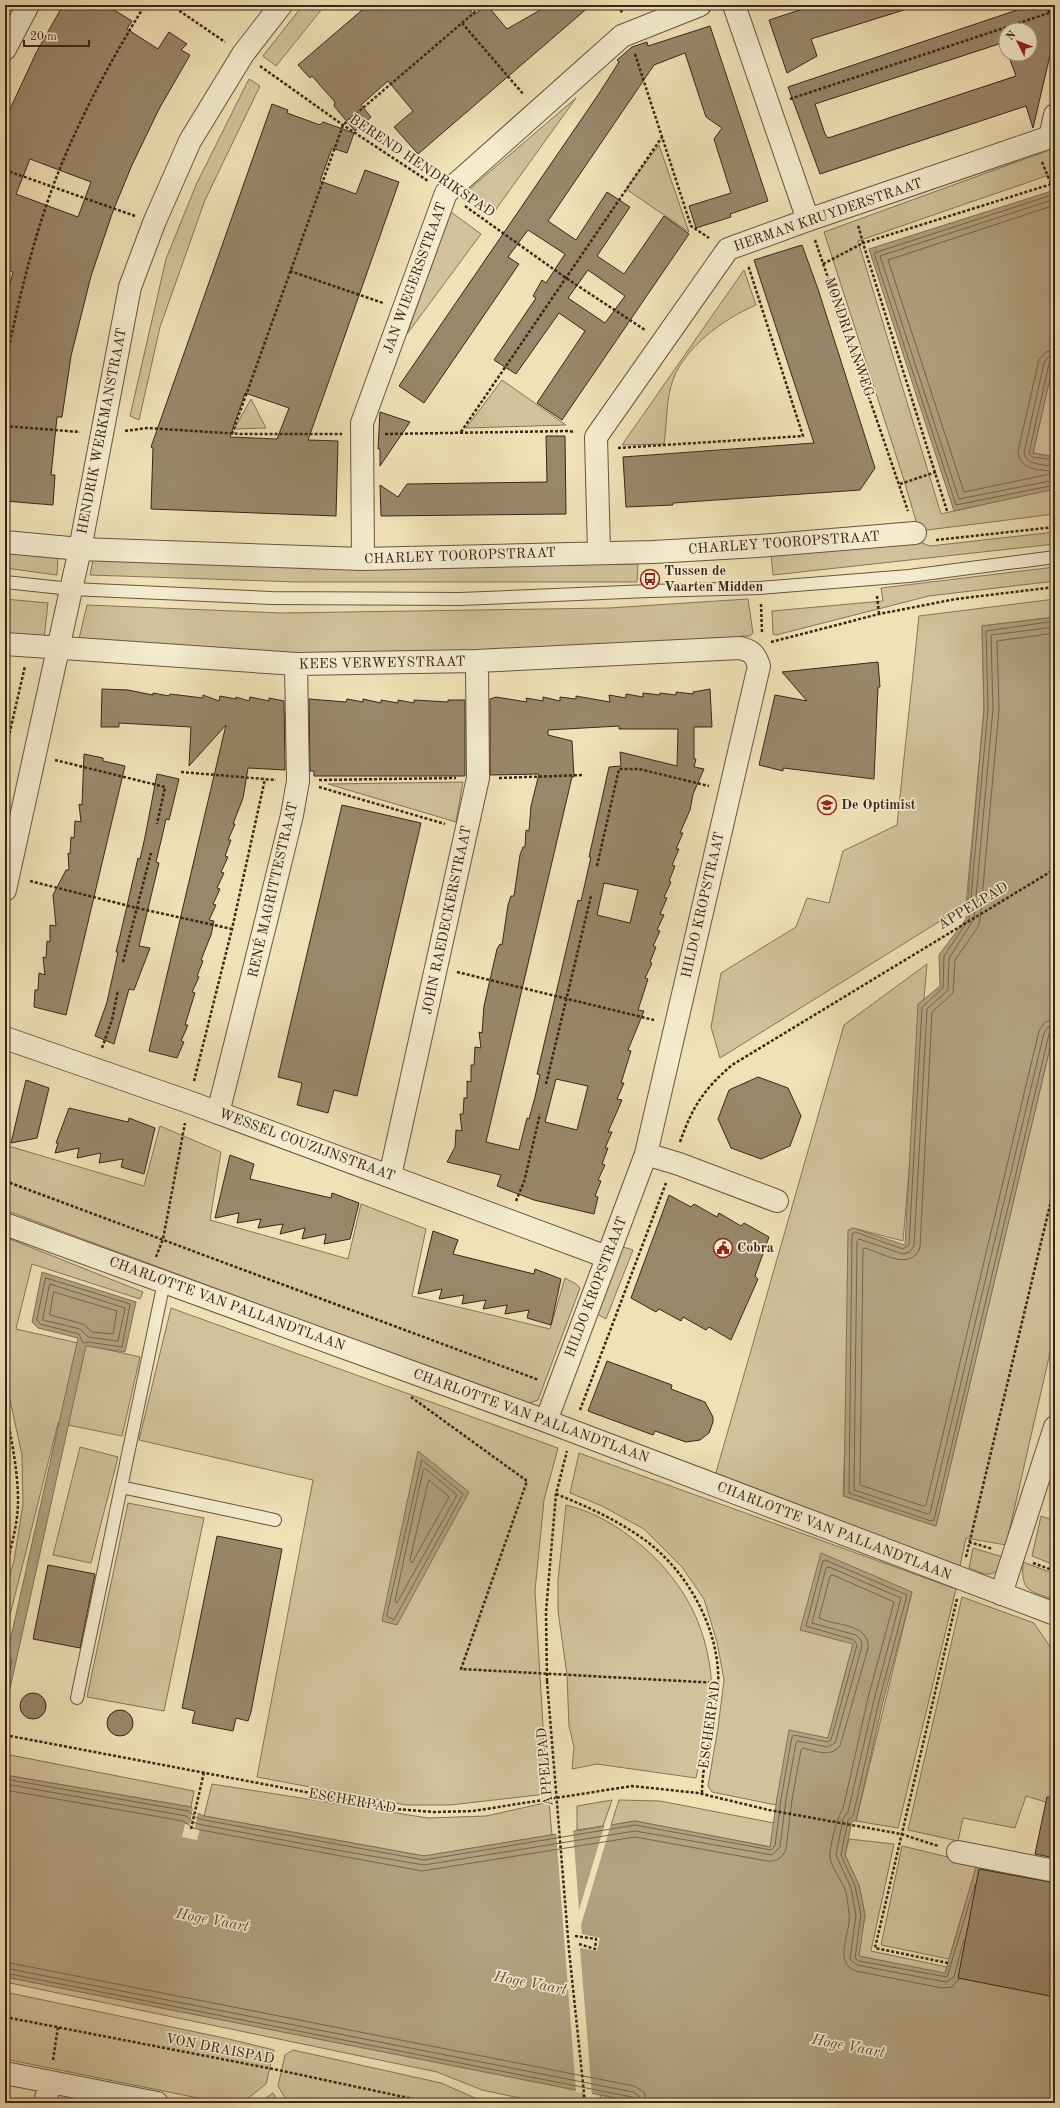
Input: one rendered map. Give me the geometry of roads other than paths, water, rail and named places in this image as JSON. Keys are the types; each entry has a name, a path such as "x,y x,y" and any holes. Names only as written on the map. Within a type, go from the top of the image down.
{"street":[{"path":"5,49 28,5"},
{"name":"HENDRIK WERKMANSTRAAT","path":"7,883 80,550 130,287 154,223 190,141 243,54 281,5"},
{"name":"JAN WIEGERSSTRAAT","path":"363,559 362,423 446,192 622,36 700,5"},
{"path":"734,5 808,220"},
{"name":"HERMAN KRUYDERSTRAAT","path":"599,552 596,437 662,342 734,247 808,220 1050,138 1055,115"},
{"name":"CHARLEY TOOROPSTRAAT","path":"5,542 80,550 363,559 599,552 653,552 758,546 915,533"},
{"name":"KEES VERWEYSTRAAT","path":"5,644 296,664 477,661 740,648 751,651 762,650"},
{"name":"HILDO KROPSTRAAT","path":"546,1420 646,1154 762,650"},
{"name":"JOHN RAEDECKERSTRAAT","path":"390,1176 478,778 477,661"},
{"name":"RENÉ MAGRITTESTRAAT","path":"218,1113 292,815 298,781 296,664"},
{"name":"WESSEL COUZIJNSTRAAT","path":"5,1038 189,1102 607,1257"},
{"path":"646,1154 679,1164 777,1201"},
{"name":"CHARLOTTE VAN PALLANDTLAAN","path":"5,1224 546,1420 1055,1614"},
{"path":"1001,1594 1055,1427"},
{"path":"958,1852 1055,1871"},
{"path":"5,2073 157,2103"},
{"path":"44,2103 50,2082"}],"lane":[{"path":"5,582 71,589 272,598 460,599 641,591 760,588 909,576 1055,557"},
{"path":"77,1698 121,1487 157,1279"},
{"path":"121,1487 275,1520"}],"water":[{"path":"1055,190 1055,365 1053,365 1033,453 1055,457 1055,489 954,511 869,249"},
{"path":"1055,617 1055,1027 936,1526 844,1496 848,1230 853,1228 905,1245 918,1004 940,986 939,955 966,919 984,709 982,626"},
{"path":"42,1272 136,1302 125,1352 86,1346 5,1711 5,1664 78,1338 38,1328 32,1322"},
{"path":"418,1451 469,1492 397,1625 382,1621"},
{"name":"Hoge Vaart","path":"821,1553 912,1592 883,1702 856,1821 852,1821 845,1855 859,1885 865,1915 859,1956 945,1973 977,1864 1055,1880 1055,2103 641,2103 5,1977 5,1775 191,1807 195,1812 204,1816 424,1856 635,1821 770,1847 789,1730 828,1738 853,1644 800,1630"}],"place":[{"name":"Tussen de Vaarten Midden","path":"650,579"},
{"name":"De Optimist","path":"827,805"},
{"name":"Cobra","path":"723,1248"}]}
